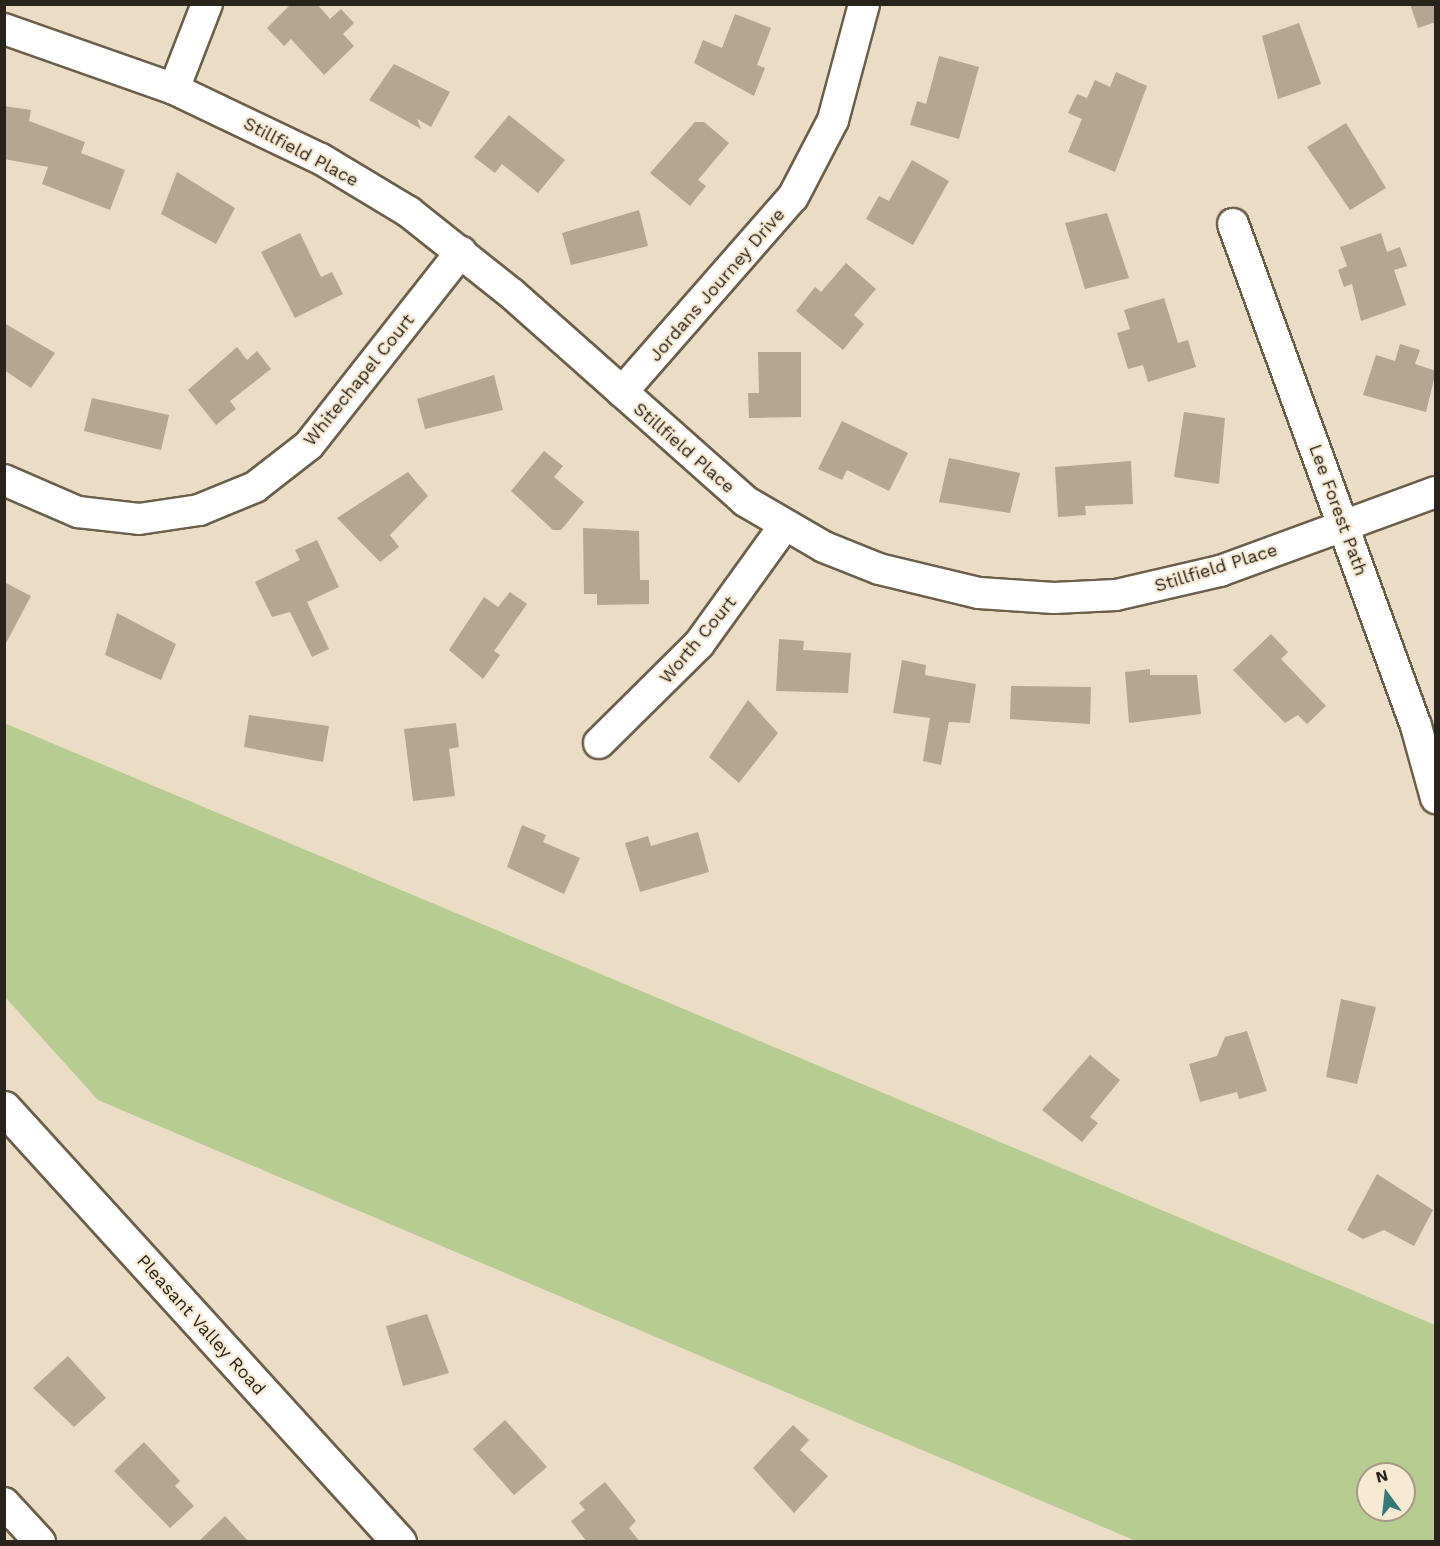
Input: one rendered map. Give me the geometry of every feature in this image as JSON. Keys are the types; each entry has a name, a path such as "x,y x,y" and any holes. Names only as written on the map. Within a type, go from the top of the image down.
{"main road":[{"name":"Pleasant Valley Road","path":"4,1108 399,1542"}],"street":[{"path":"174,89 207,4"},
{"name":"Jordans Journey Drive","path":"622,392 793,198 833,120 864,4"},
{"name":"Stillfield Place","path":"4,29 174,89 321,159 461,252 745,501 783,526 910,579 979,593 1054,598 1176,584 1436,492"},
{"name":"Lee Forest Path","path":"1233,224 1416,726 1436,798"},
{"name":"Whitechapel Court","path":"4,480 78,512 139,519 199,510 255,487 309,444 461,252"},
{"name":"Worth Court","path":"599,743 699,644 783,526"},
{"path":"4,1503 40,1542"}],"green space":[{"path":"4,723 1435,1325 1435,1541 1136,1541 98,1100 5,997"}],"building":[{"path":"291,4 317,4 330,19 341,9 354,23 343,34 354,46 324,75 291,39 284,46 267,28"},
{"path":"1410,4 1436,4 1436,22 1418,28"},
{"path":"735,14 771,28 757,65 765,68 754,96 694,63 703,40 722,48"},
{"path":"1299,23 1321,84 1278,99 1262,36"},
{"path":"939,56 979,67 959,139 910,125 917,101 926,104"},
{"path":"394,64 450,92 431,127 417,119 421,129 369,100"},
{"path":"1116,72 1147,86 1115,172 1068,152 1082,119 1068,113 1077,94 1087,98 1095,80 1110,87"},
{"path":"4,106 31,110 29,121 85,142 81,153 125,170 110,210 42,184 48,167 4,159"},
{"path":"509,115 565,160 538,193 502,164 495,173 474,157"},
{"path":"695,122 704,122 729,143 698,180 706,186 690,206 650,173"},
{"path":"1346,123 1386,188 1350,210 1307,147"},
{"path":"912,160 949,181 913,245 866,219 879,196 889,201"},
{"path":"177,172 235,208 216,244 161,214"},
{"path":"639,210 648,246 571,265 562,233"},
{"path":"1107,213 1129,278 1085,289 1065,223"},
{"path":"300,233 321,277 332,272 343,294 295,318 261,252"},
{"path":"1381,233 1387,252 1400,247 1407,266 1394,270 1406,305 1361,321 1352,284 1344,287 1338,270 1347,266 1340,247"},
{"path":"846,263 876,289 854,315 864,324 843,350 796,311 815,287 821,292"},
{"path":"1164,298 1178,343 1188,340 1196,367 1148,382 1143,365 1128,369 1117,333 1130,329 1124,310"},
{"path":"4,323 55,353 31,388 4,370"},
{"path":"1400,344 1420,350 1415,364 1436,371 1426,412 1363,395 1376,355 1395,361"},
{"path":"237,347 247,360 257,351 271,369 230,401 236,409 216,425 188,390"},
{"path":"758,352 801,352 801,417 749,418 748,393 759,393"},
{"path":"494,375 503,410 425,429 417,399"},
{"path":"92,398 169,415 161,450 84,431"},
{"path":"1184,412 1225,418 1219,484 1174,477"},
{"path":"842,421 908,453 889,491 847,470 842,480 818,469"},
{"path":"544,451 563,466 554,477 584,502 561,530 553,530 511,491"},
{"path":"949,458 1020,473 1010,513 939,502"},
{"path":"1131,461 1133,504 1085,506 1086,515 1058,517 1055,467"},
{"path":"408,472 428,496 390,535 399,547 380,562 337,518"},
{"path":"583,528 639,531 640,580 649,580 649,604 597,605 597,594 584,594"},
{"path":"317,540 339,587 307,602 329,649 312,657 290,612 272,617 255,582 300,560 295,550"},
{"path":"4,582 31,596 4,647"},
{"path":"510,592 527,604 494,651 500,655 483,679 449,650 484,597 498,607"},
{"path":"117,613 176,644 161,680 105,655"},
{"path":"1271,634 1288,652 1281,659 1326,706 1307,724 1298,715 1285,723 1233,670"},
{"path":"779,639 804,641 803,650 851,653 848,693 776,691"},
{"path":"902,660 926,665 925,675 976,684 970,723 949,722 941,765 923,761 930,718 893,713"},
{"path":"1150,669 1150,675 1197,675 1201,714 1129,723 1125,672"},
{"path":"1011,686 1091,687 1090,724 1010,719"},
{"path":"748,700 778,733 739,783 709,757"},
{"path":"249,715 329,726 323,762 244,747"},
{"path":"456,723 459,747 449,749 455,796 413,801 404,729"},
{"path":"522,825 546,835 543,842 580,858 564,894 507,867"},
{"path":"698,832 709,872 640,892 625,843 648,836 651,846"},
{"path":"1341,999 1376,1007 1357,1084 1326,1077"},
{"path":"1247,1031 1267,1091 1239,1099 1237,1092 1200,1102 1189,1064 1217,1056 1225,1037"},
{"path":"1090,1055 1120,1080 1090,1117 1098,1123 1082,1142 1042,1110"},
{"path":"1377,1174 1433,1210 1414,1246 1384,1230 1363,1239 1347,1230"},
{"path":"427,1314 449,1373 403,1386 386,1326"},
{"path":"68,1356 106,1398 74,1427 33,1388"},
{"path":"505,1420 547,1467 514,1495 473,1449"},
{"path":"793,1425 809,1440 800,1450 828,1476 794,1513 753,1468"},
{"path":"144,1442 180,1481 175,1486 194,1506 170,1528 114,1471"},
{"path":"605,1482 636,1521 629,1528 640,1542 587,1542 571,1521 585,1510 579,1503"},
{"path":"225,1516 249,1542 198,1542"}]}
